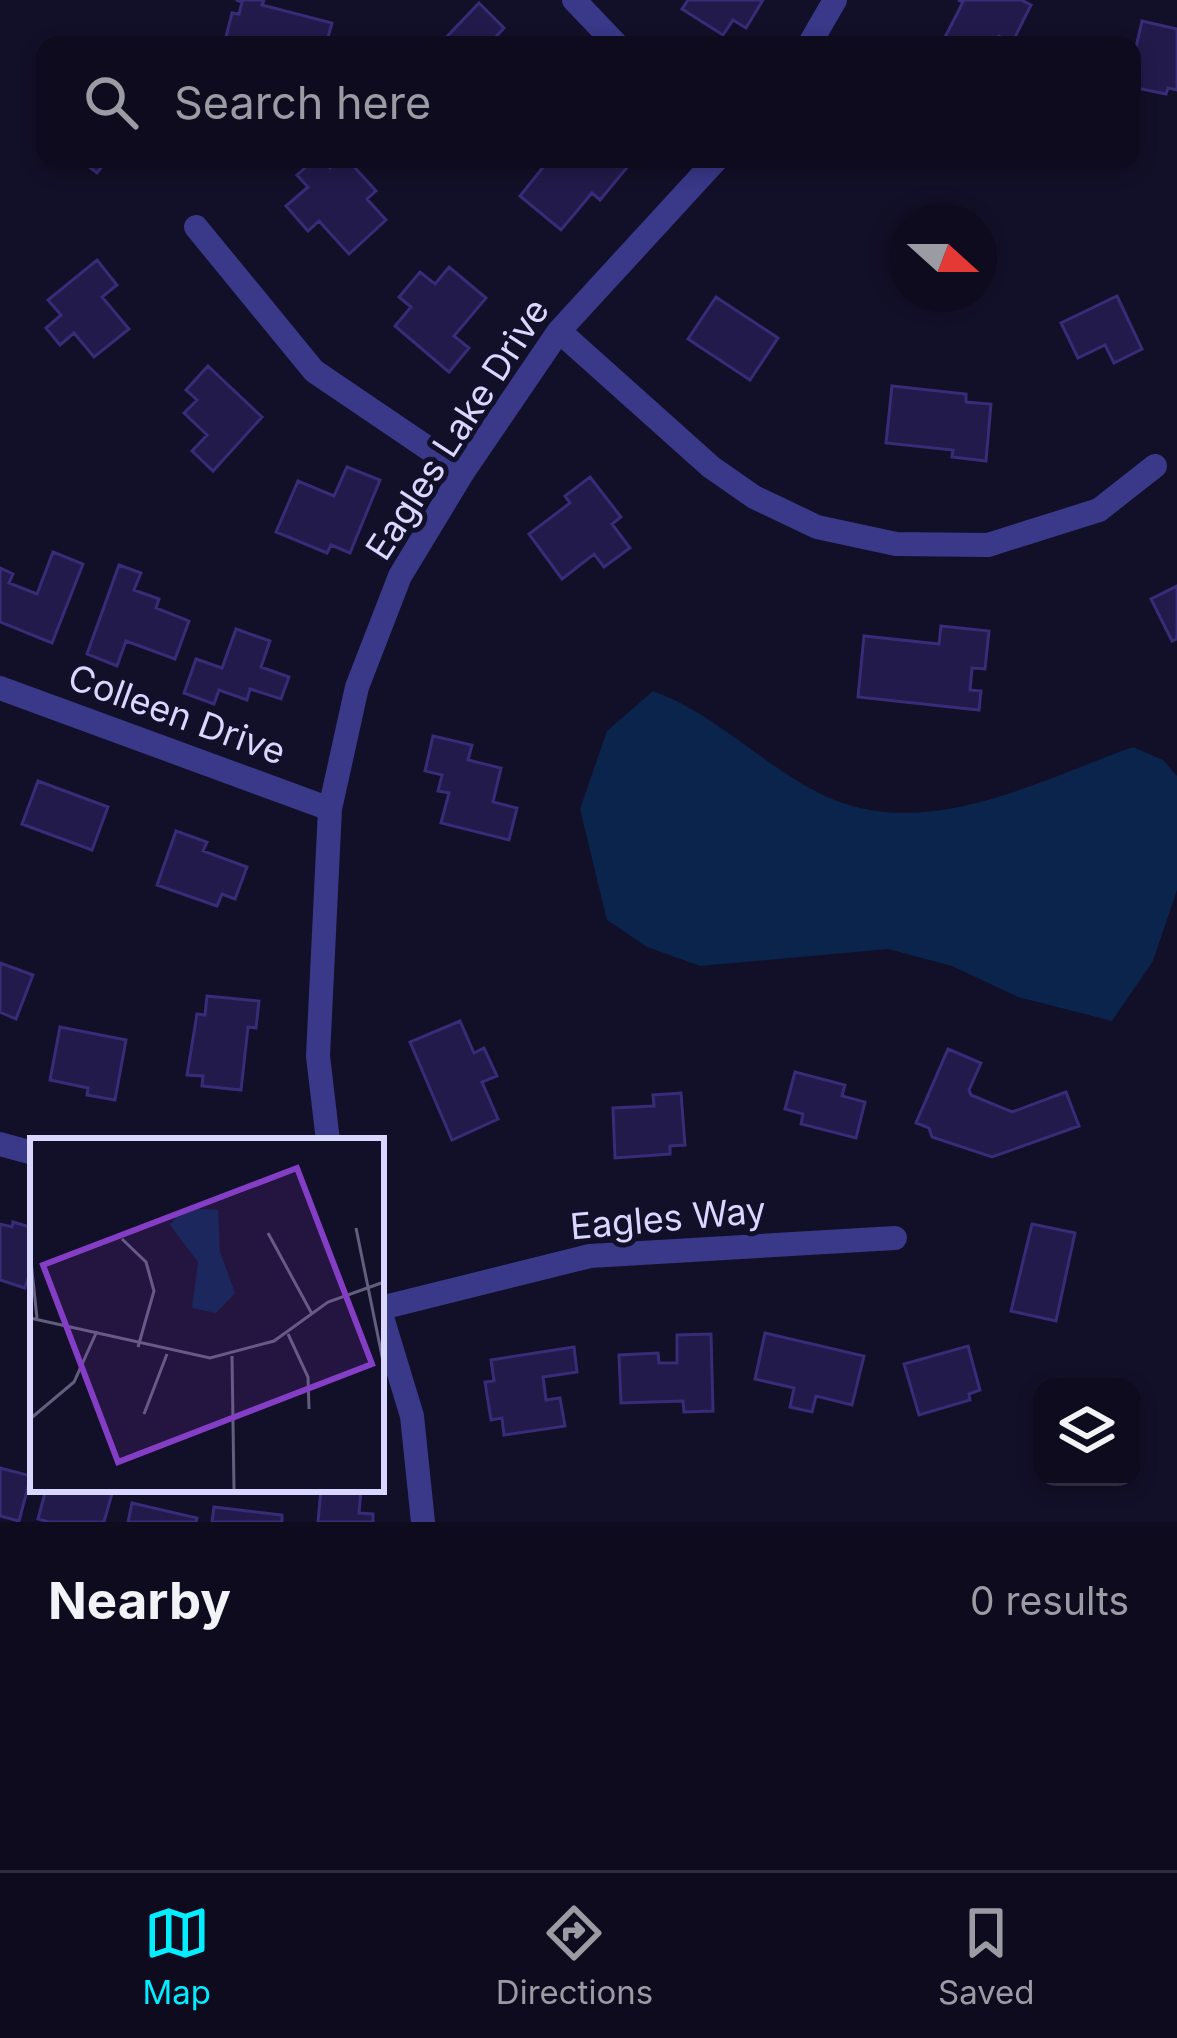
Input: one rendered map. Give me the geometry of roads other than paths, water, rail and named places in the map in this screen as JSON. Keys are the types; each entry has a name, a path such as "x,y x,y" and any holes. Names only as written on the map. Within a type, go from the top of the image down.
{"street":[{"path":"574,0 608,36"},
{"path":"814,36 835,0"},
{"name":"Eagles Lake Drive","path":"328,1138 318,1056 330,809 357,687 400,576 463,472 559,331 709,168"},
{"path":"196,227 314,371 463,472"},
{"path":"559,331 711,467 754,497 817,527 896,544 988,545 1099,510 1155,466"},
{"name":"Colleen Drive","path":"0,688 330,809"},
{"path":"0,1144 30,1152"},
{"name":"Eagles Way","path":"384,1310 590,1256 895,1238"},
{"path":"384,1321 412,1416 423,1522"}],"water":[{"path":"653,691 696,712 817,792 856,807 896,813 976,803 1133,747 1163,760 1177,776 1177,890 1153,961 1112,1021 1018,997 952,966 888,949 700,966 647,947 607,920 580,809 607,731"}]}
